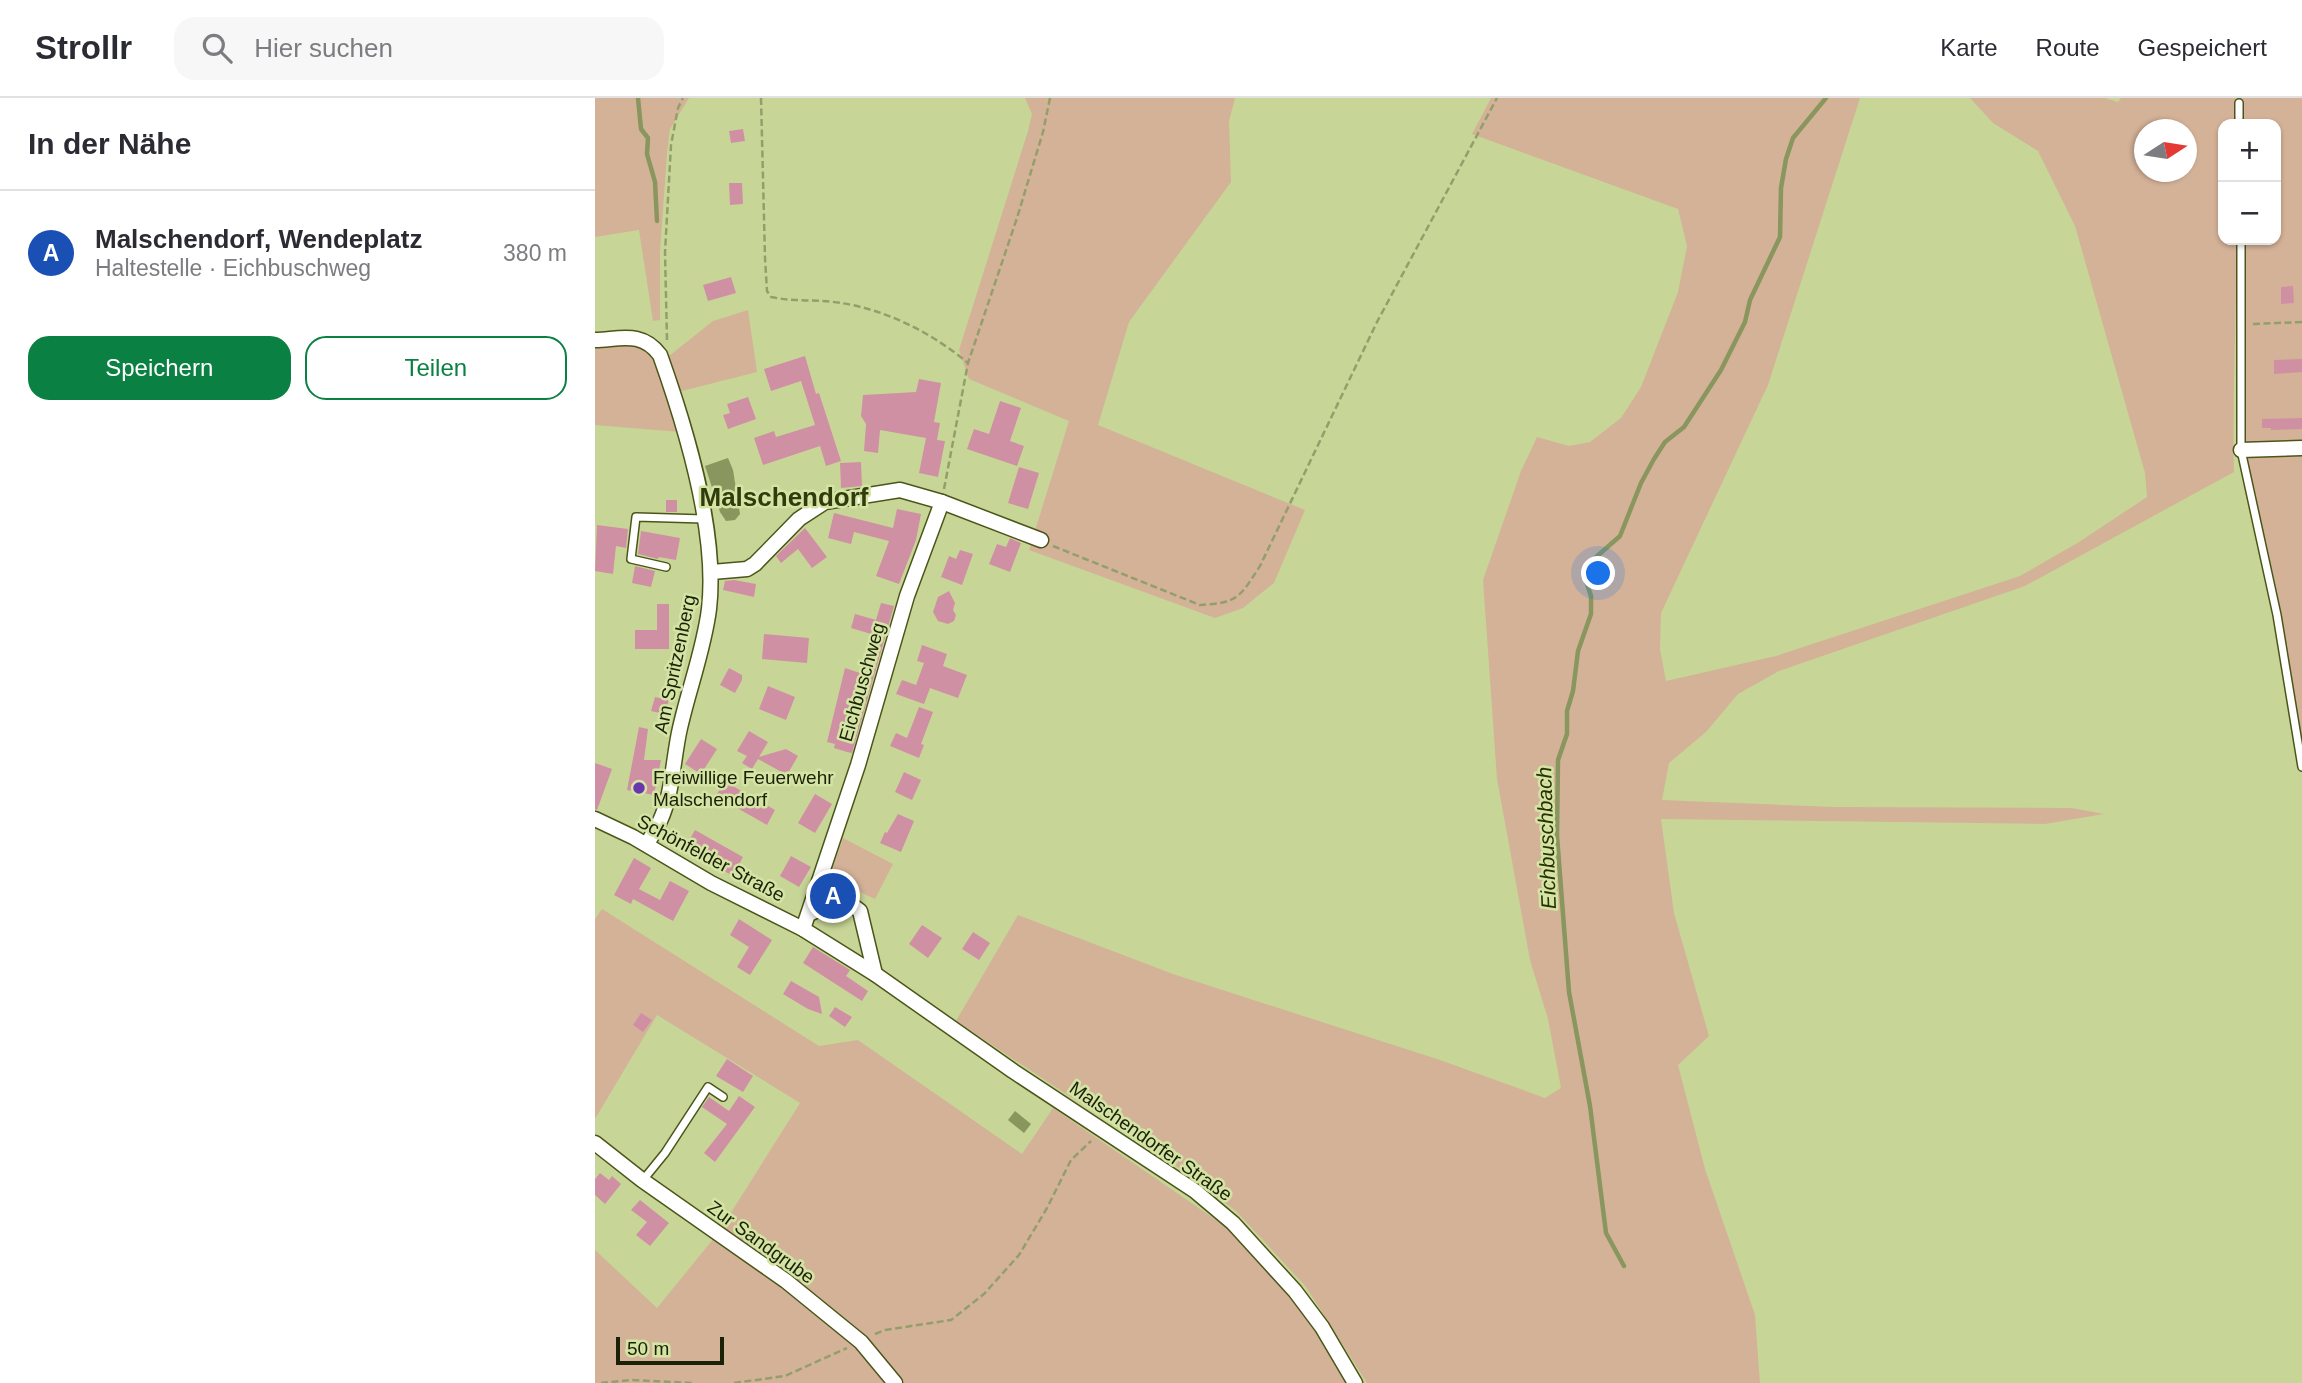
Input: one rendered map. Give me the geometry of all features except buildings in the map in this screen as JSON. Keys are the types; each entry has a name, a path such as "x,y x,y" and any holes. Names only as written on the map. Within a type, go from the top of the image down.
{"street":[{"name":"Am Spritzenberg","path":"595,340 640,338 652,344 660,355 692,461 712,572 705,632 680,727 665,807 647,844"},
{"path":"2241,450 2302,449"},
{"path":"712,572 747,569 799,519 825,502 900,490 941,502 1041,540"},
{"name":"Eichbuschweg","path":"803,929 858,765 907,596 941,502"},
{"name":"Schönfelder Straße","path":"595,819 647,844 711,883 803,929 949,1025"},
{"path":"809,914 835,902 848,902 860,911 875,974"},
{"name":"Malschendorfer Straße","path":"949,1025 1013,1071 1195,1191 1233,1223 1267,1257 1322,1326 1355,1383"},
{"name":"Zur Sandgrube","path":"595,1143 642,1180 786,1281 861,1342 895,1383"}],"lane":[{"path":"2239,103 2239,119"},
{"path":"2241,245 2241,450 2277,615 2302,767"},
{"path":"666,567 631,559 636,517 704,519"},
{"path":"642,1180 665,1153 708,1087 723,1097"}],"path":[{"path":"667,340 665,252 671,145 678,108 683,98"},
{"path":"761,98 764,235 767,291 771,298 793,302 820,300 843,303 877,312 913,326 951,348 968,363"},
{"path":"941,502 968,363 1021,206 1050,98"},
{"path":"1041,540 1200,606 1225,604 1244,591 1260,566 1377,322 1497,98"},
{"path":"2242,328 2255,324 2302,322"},
{"path":"734,1383 785,1376 885,1330 951,1320 984,1294 1019,1255 1047,1209 1071,1160 1103,1129"},
{"path":"601,1383 631,1380 692,1383"}],"shaded area":[{"path":"595,98 689,98 670,129 660,252 660,320 653,321 639,230 595,237"},
{"path":"1025,98 1235,98 1229,121 1231,182 1129,322 1098,425 1305,510 1274,583 1243,608 1215,618 1029,550 1069,421 969,379 959,350 1028,131 1032,114"},
{"path":"1491,98 1860,98 1768,385 1661,613 1660,649 1666,681 1776,656 2020,576 2079,542 2147,497 2145,473 2075,226 2038,151 1993,123 1970,98 2105,98 2118,102 2121,98 2236,98 2236,119 2218,119 2218,245 2236,245 2234,472 2025,586 1779,671 1738,694 1706,732 1669,763 1662,800 1833,807 2072,808 2104,814 2045,824 1661,819 1674,913 1709,1036 1678,1065 1705,1169 1755,1315 1760,1383 1367,1383 1306,1287 1236,1211 1139,1138 1063,1092 956,1021 1018,915 1173,974 1440,1060 1545,1098 1561,1088 1548,1019 1530,960 1497,779 1483,580 1521,471 1537,437 1569,446 1590,442 1621,418 1641,387 1678,292 1687,246 1678,209 1472,134"},
{"path":"2239,98 2302,98 2302,750 2241,450 2241,245 2281,245 2281,119 2239,119"},
{"path":"748,310 757,372 678,392 669,356 713,321"},
{"path":"634,343 653,350 680,432 595,425 595,346"},
{"path":"728,458 733,470 740,514 735,520 726,521 720,512 705,466"},
{"path":"843,838 893,864 875,899 829,878"},
{"path":"602,909 819,1046 858,1040 1022,1154 1053,1108 1225,1226 1291,1298 1334,1357 1347,1383 904,1383 859,1333 720,1230 800,1103 657,1015 595,1119 595,919"},
{"path":"1015,1111 1031,1124 1024,1133 1008,1120"},
{"path":"714,1238 767,1272 844,1333 891,1383 595,1383 595,1250 657,1308"}],"waterway":[{"path":"638,98 641,129 648,138 647,154 655,182 657,221"},
{"name":"Eichbuschbach","path":"1624,1266 1606,1233 1590,1106 1569,992 1557,836 1558,760 1567,734 1567,711 1573,691 1578,651 1591,614 1591,596 1586,581 1588,569 1595,558 1620,536 1641,483 1654,459 1665,442 1684,427 1721,370 1745,322 1750,300 1780,237 1781,188 1793,138 1826,98"}],"place":[{"name":"Freiwillige Feuerwehr Malschendorf","path":"639,788"},
{"name":"Malschendorf, Wendeplatz","path":"833,896"}],"district":[{"name":"Malschendorf","path":"784,497"}]}
